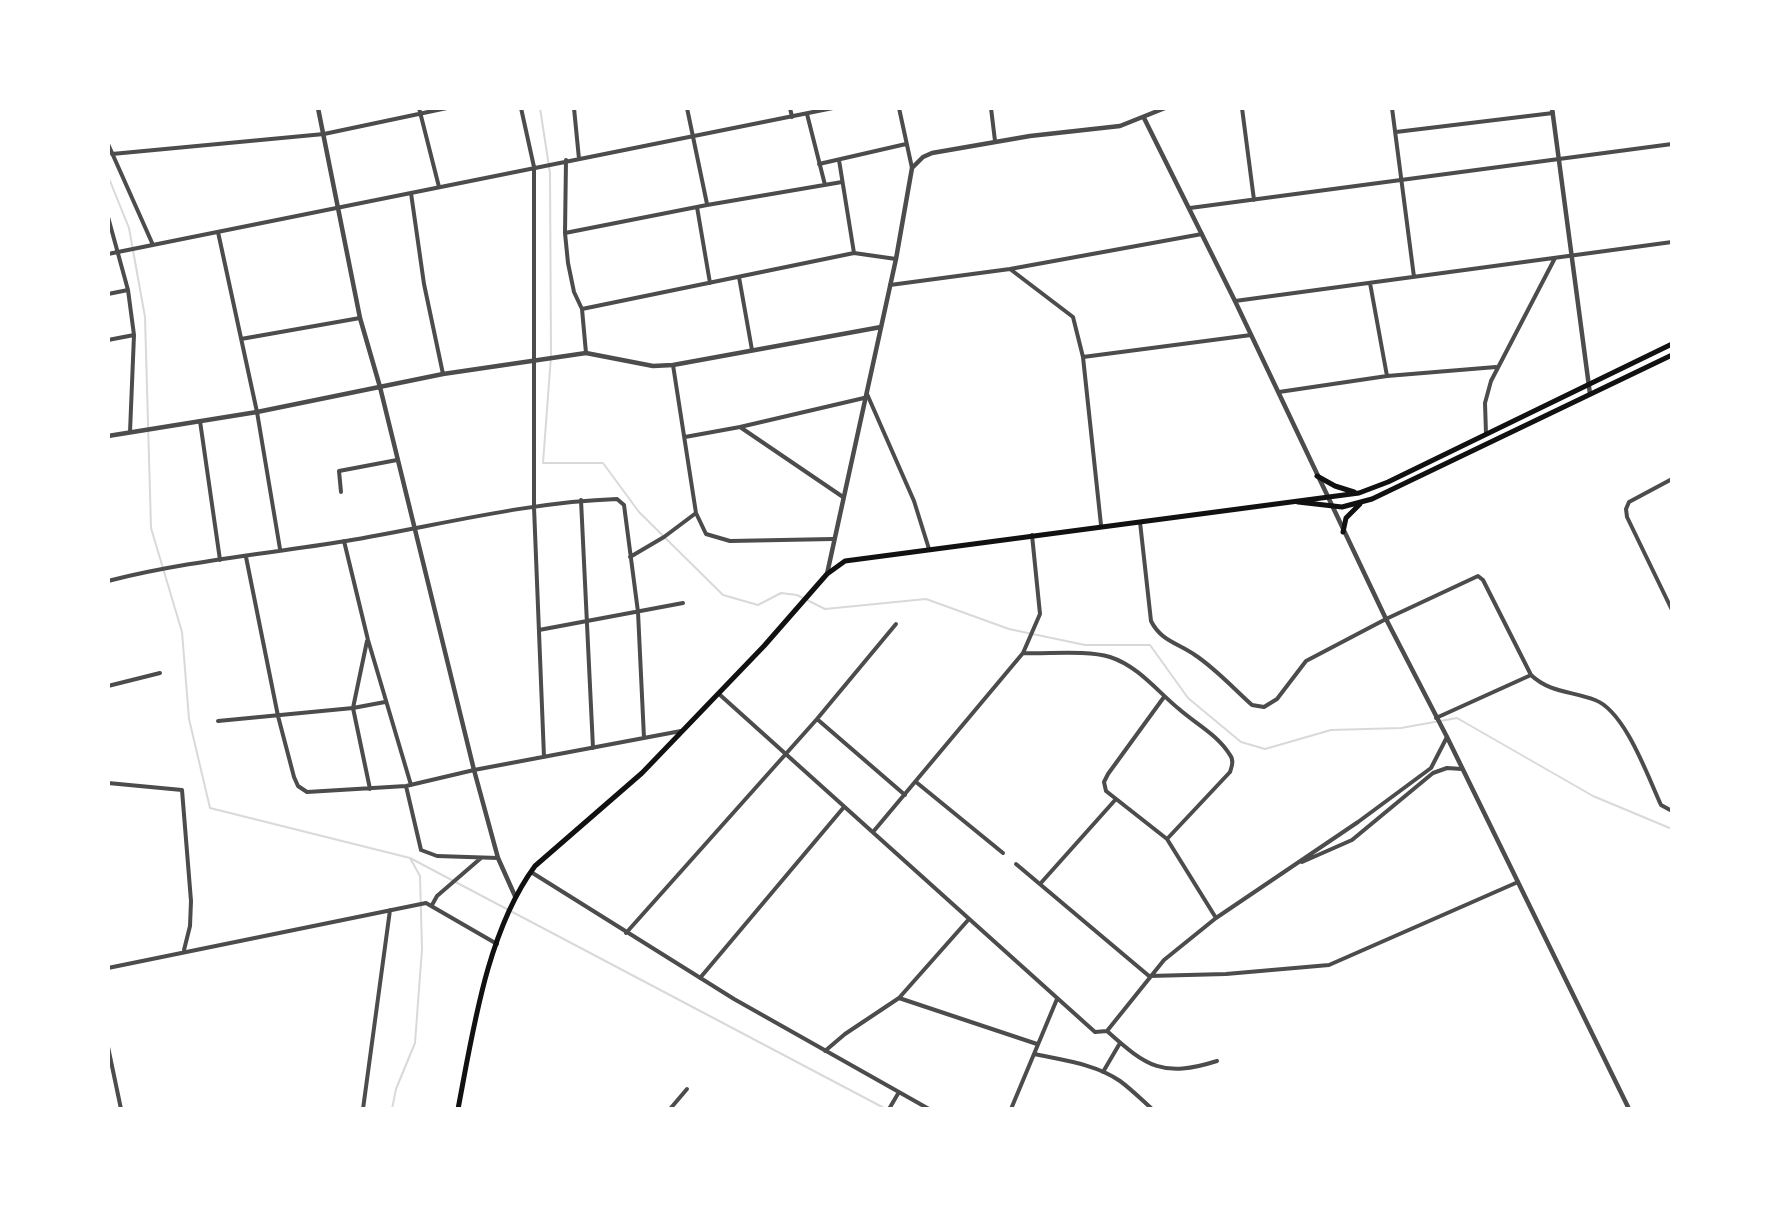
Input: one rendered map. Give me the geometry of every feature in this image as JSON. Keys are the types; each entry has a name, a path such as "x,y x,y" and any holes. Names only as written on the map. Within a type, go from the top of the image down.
{"main road":[{"path":"458,1109 483,989 514,898 530,872 642,773 718,694 827,573 845,561 1101,525 1293,502 1326,495 1359,493 1388,482 1672,344"},
{"path":"1293,502 1332,508 1360,504 1672,355"},
{"path":"1317,476 1335,486 1359,493"},
{"path":"1343,532 1346,518 1360,504"}],"street":[{"path":"318,108 360,318 380,387 474,770 498,858 514,898"},
{"path":"419,108 439,187"},
{"path":"112,154 324,134 447,108"},
{"path":"521,108 534,167 536,362 534,507 544,757"},
{"path":"574,108 579,159"},
{"path":"687,108 707,205"},
{"path":"790,108 792,117"},
{"path":"108,254 566,160 694,138 833,108"},
{"path":"827,573 896,259 912,168 899,108"},
{"path":"991,108 995,141"},
{"path":"912,168 923,157 932,153 995,141 1120,126 1165,108"},
{"path":"1242,108 1254,200"},
{"path":"1392,108 1414,277"},
{"path":"1396,132 1552,111 1590,394"},
{"path":"807,114 825,185"},
{"path":"1144,118 1203,234 1386,620 1447,737 1629,1109"},
{"path":"108,144 153,245"},
{"path":"819,164 906,144"},
{"path":"1190,208 1672,144"},
{"path":"566,160 565,233 571,278 582,309 586,353"},
{"path":"839,160 854,253"},
{"path":"565,233 707,205 842,182"},
{"path":"411,193 424,284 443,374"},
{"path":"697,207 710,283"},
{"path":"108,217 128,290 134,335 132,432"},
{"path":"219,232 257,412 280,549"},
{"path":"889,285 1010,269 1203,234"},
{"path":"1235,302 1672,242"},
{"path":"582,309 854,253 896,259"},
{"path":"1486,435 1485,403 1496,367 1555,258"},
{"path":"1010,269 1073,317 1083,357 1101,525"},
{"path":"739,276 752,350"},
{"path":"1370,283 1388,376"},
{"path":"108,294 128,290"},
{"path":"241,339 360,318"},
{"path":"108,436 257,412 443,374 586,353 653,366 673,365 881,327"},
{"path":"108,340 134,335"},
{"path":"1083,357 1251,335"},
{"path":"673,365 696,513 706,534 730,541 833,539"},
{"path":"1279,392 1388,376 1496,367"},
{"path":"866,391 914,501 929,549"},
{"path":"685,437 740,427 864,398"},
{"path":"200,420 220,560"},
{"path":"740,427 843,497"},
{"path":"341,492 339,471 397,460"},
{"path":"1672,479 1629,502 1626,509 1627,517 1672,610"},
{"path":"108,581 152,570 344,541 534,507 581,500 617,499 624,506 638,612 644,738"},
{"path":"581,500 593,748"},
{"path":"630,557 664,537 696,513"},
{"path":"1140,521 1151,621 1156,630 1163,638 1194,654 1252,705 1264,707 1277,699 1306,661 1478,576 1483,580 1531,675 1541,685 1597,700 1612,710 1661,805 1672,811"},
{"path":"873,832 1023,653 1030,641 1041,614 1032,535"},
{"path":"344,541 368,640 408,786 421,850 437,856 498,858"},
{"path":"246,557 278,716 298,786 307,792 408,786 474,770 684,730"},
{"path":"539,630 683,603"},
{"path":"626,933 817,719 896,624"},
{"path":"368,640 353,708 370,789"},
{"path":"1023,653 1109,656 1128,665 1209,732 1231,756 1233,764 1230,772 1167,839"},
{"path":"108,686 160,673"},
{"path":"1436,718 1531,675"},
{"path":"718,694 1095,1032 1107,1031 1139,1058 1166,1069 1187,1070 1216,1061"},
{"path":"1165,697 1108,774 1104,782 1106,791 1167,839 1216,918"},
{"path":"218,722 353,708 385,702"},
{"path":"817,719 905,795"},
{"path":"1107,1031 1149,976 1216,918 1431,768 1447,737"},
{"path":"1295,864 1352,840 1433,773 1447,768 1462,770"},
{"path":"108,782 182,790 191,901 190,926 184,951"},
{"path":"916,782 1004,853"},
{"path":"1040,884 1116,799"},
{"path":"700,978 844,807"},
{"path":"432,905 437,896 481,858"},
{"path":"1016,864 1149,976 1226,974 1329,965 1518,882"},
{"path":"530,872 700,978 929,1109"},
{"path":"108,968 426,903 497,944"},
{"path":"363,1109 390,910"},
{"path":"825,1051 845,1034 899,999 969,919"},
{"path":"899,999 1037,1044"},
{"path":"1011,1109 1057,999"},
{"path":"1103,1072 1120,1043"},
{"path":"108,1047 121,1109"},
{"path":"1034,1054 1076,1063 1103,1072 1120,1081 1152,1109"},
{"path":"670,1109 687,1089"},
{"path":"889,1109 899,1092"}],"waterway":[{"path":"540,108 550,173 551,356 543,463 603,463 639,512 723,595 758,605 781,593 797,595 825,609 926,599 1009,629 1085,645 1150,645 1188,698 1241,742 1265,749 1331,730 1401,728 1457,718 1593,796 1672,829"},
{"path":"108,176 129,228 145,317 151,528 182,632 189,719 210,808 410,858 886,1109"},
{"path":"392,1109 396,1089 415,1043 422,949 420,876 410,858"}]}
